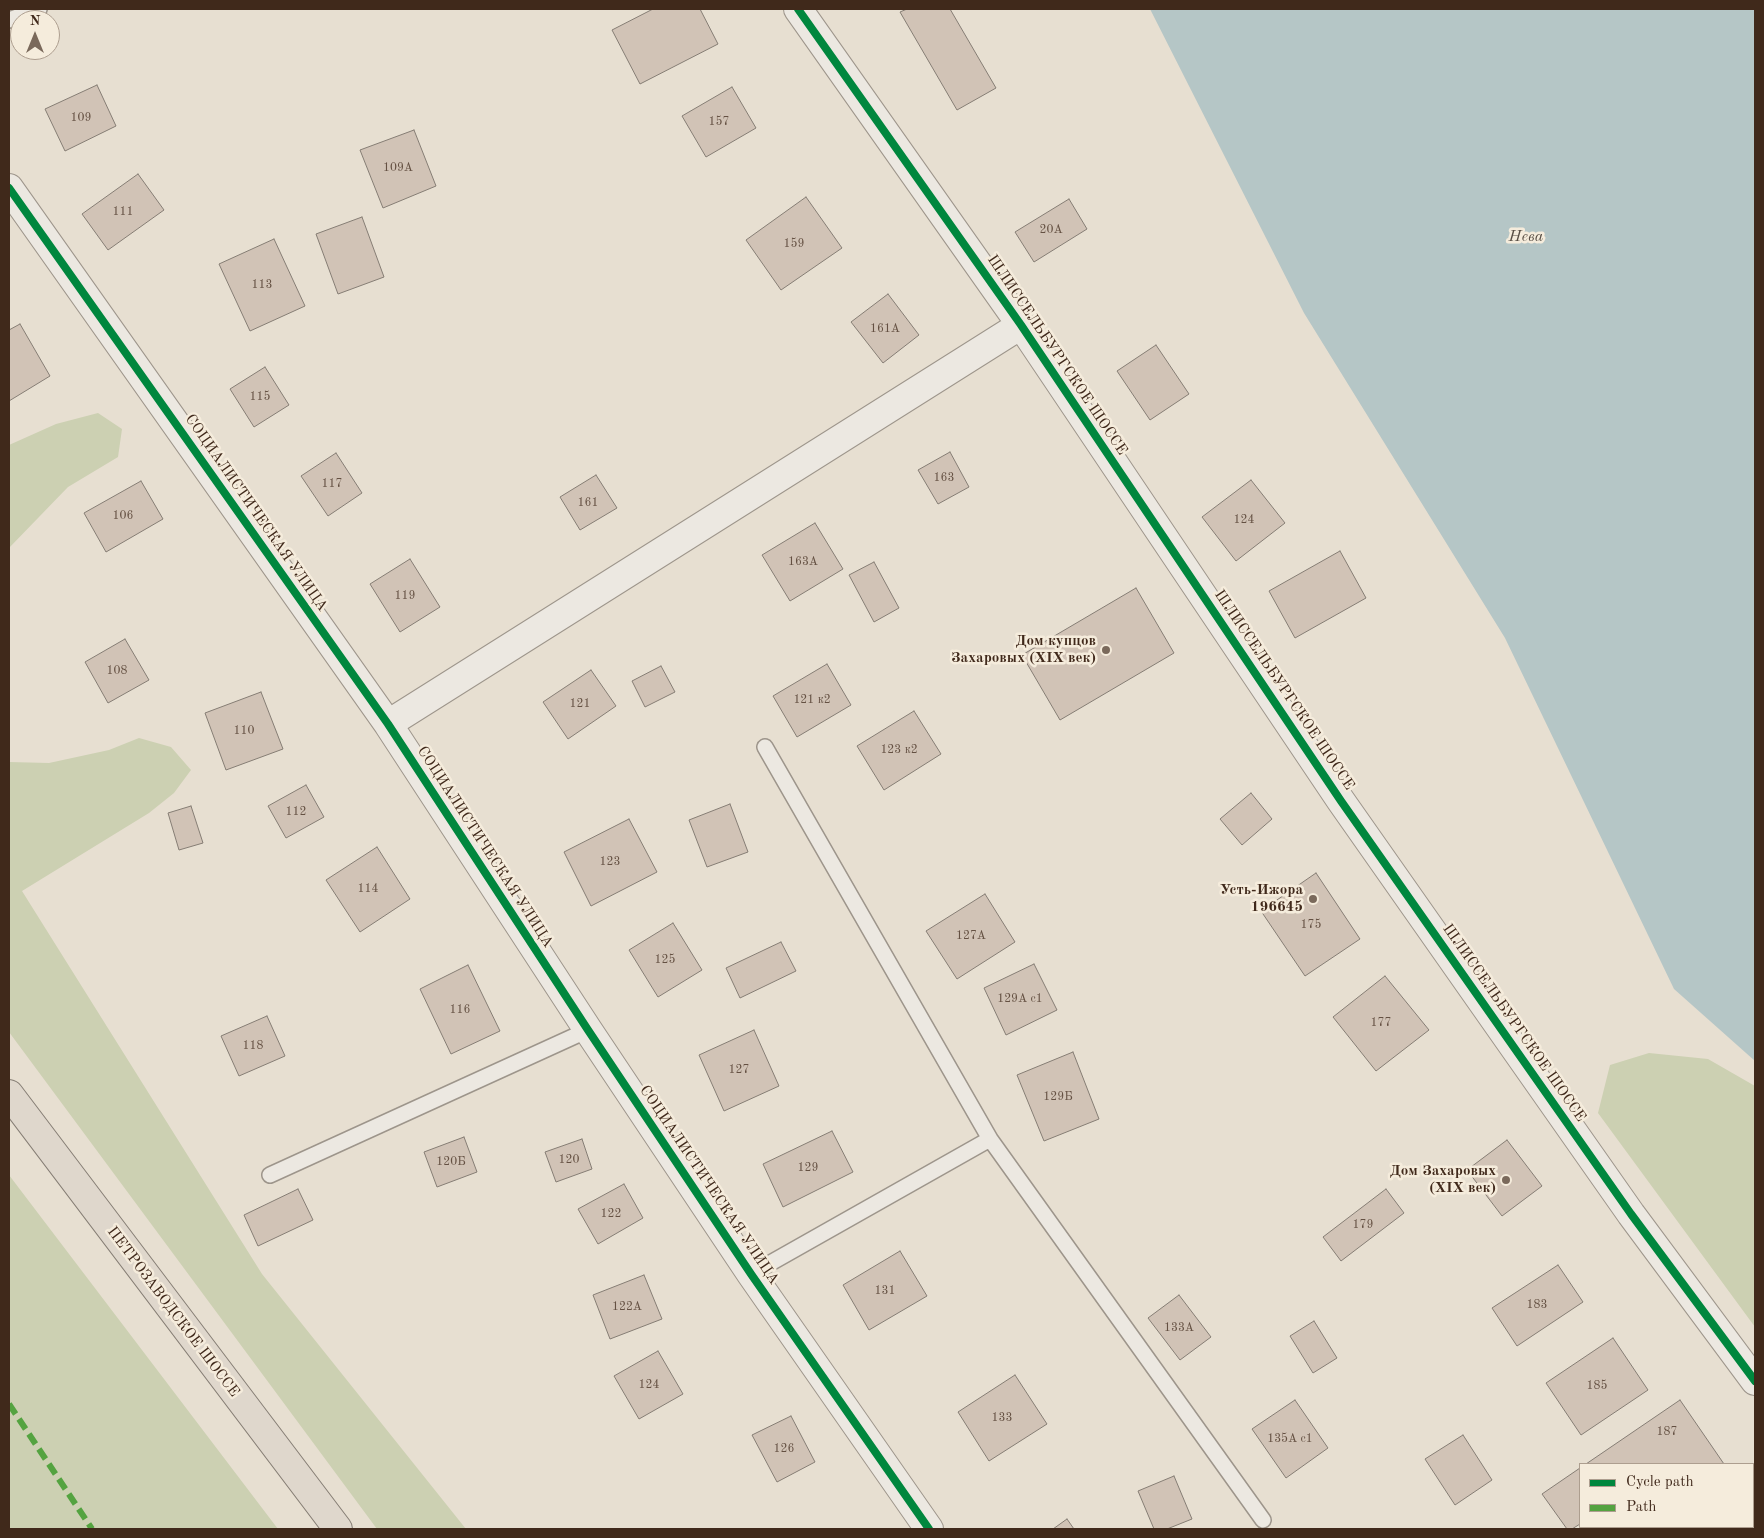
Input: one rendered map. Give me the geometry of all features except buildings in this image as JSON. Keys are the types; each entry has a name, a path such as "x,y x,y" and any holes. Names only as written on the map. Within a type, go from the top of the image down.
{"main road":[{"name":"ПЕТРОЗАВОДСКОЕ ШОССЕ","path":"9,1094 338,1529"}],"street":[{"name":"ШЛИССЕЛЬБУРГСКОЕ ШОССЕ","path":"798,9 1021,325 1341,800 1631,1214 1755,1381"},
{"name":"СОЦИАЛИСТИЧЕСКАЯ УЛИЦА","path":"9,188 388,724 588,1030 751,1274 929,1529"},
{"path":"388,724 1021,325"}],"lane":[{"path":"9,20 39,9"},
{"path":"765,747 990,1139 1263,1520"},
{"path":"270,1175 588,1030"},
{"path":"751,1274 990,1139"}],"green space":[{"path":"98,413 122,429 118,457 68,487 9,548 9,445 56,424"},
{"path":"139,738 171,747 191,770 174,793 149,813 22,891 262,1274 466,1529 377,1529 9,1032 9,762 49,763 109,750"},
{"path":"1649,1053 1708,1059 1755,1086 1755,1327 1598,1113 1610,1065"},
{"path":"9,1175 278,1529 9,1529"}],"water":[{"name":"Нева","path":"1150,9 1755,9 1755,1061 1674,989 1505,638 1304,313"}],"marked path":[{"path":"9,1404 92,1529"}],"cycle path":[{"path":"798,9 1021,325 1341,801 1631,1214 1755,1381"},
{"path":"9,188 388,724 588,1030 751,1274 929,1529"}],"place":[{"name":"Дом купцов Захаровых (XIX век)","path":"1106,650"},
{"name":"Усть-Ижора 196645","path":"1313,899"},
{"name":"Дом Захаровых (XIX век)","path":"1506,1180"}]}
